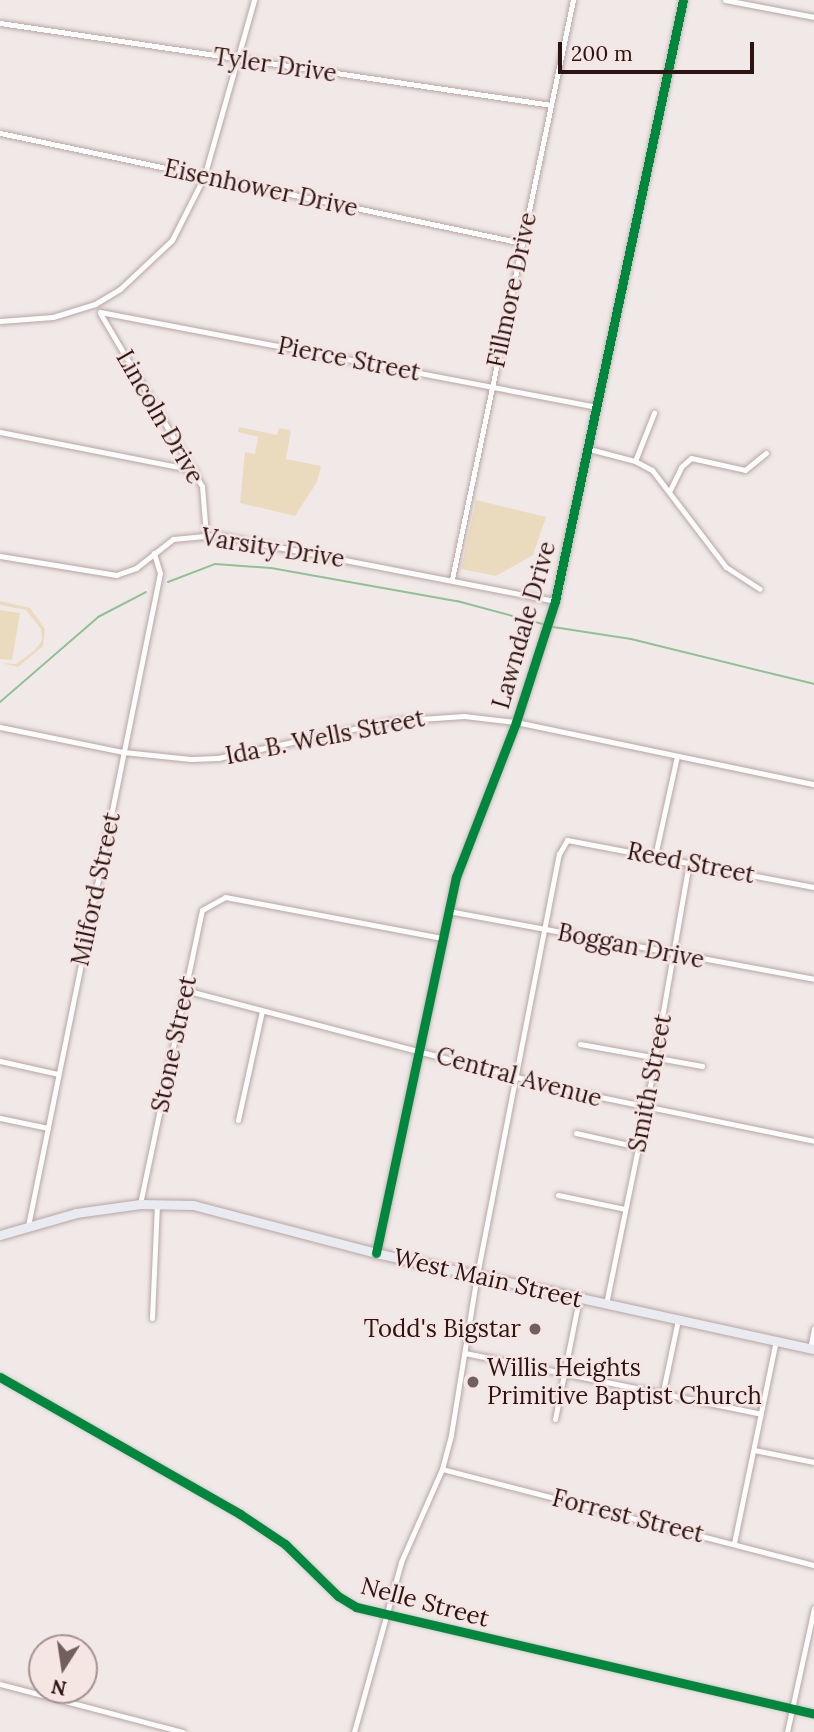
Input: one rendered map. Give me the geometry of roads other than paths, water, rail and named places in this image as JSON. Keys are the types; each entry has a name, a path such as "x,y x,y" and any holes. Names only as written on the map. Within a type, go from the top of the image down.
{"main road":[{"name":"West Main Street","path":"0,1235 76,1213 140,1204 158,1203 231,1212 376,1253 812,1349"}],"street":[{"path":"0,321 54,317 95,304 130,281 172,240 204,177 254,0"},
{"name":"Fillmore Drive","path":"452,579 573,0"},
{"name":"Lawndale Drive","path":"376,1253 456,877 516,722 555,601 683,0"},
{"path":"725,0 814,17"},
{"name":"Tyler Drive","path":"0,23 551,105"},
{"name":"Eisenhower Drive","path":"0,133 522,243"},
{"name":"Lincoln Drive","path":"95,304 194,470 205,501 206,535"},
{"name":"Pierce Street","path":"100,312 597,407"},
{"path":"635,461 654,413"},
{"path":"0,432 194,470"},
{"path":"589,449 635,461 652,470 670,490 726,567 760,589"},
{"path":"670,490 681,467 691,458 745,470 766,453"},
{"name":"Varsity Drive","path":"0,556 107,576 136,568 173,539 206,535 452,579 555,601"},
{"name":"Milford Street","path":"28,1226 160,573 154,553"},
{"name":"Ida B. Wells Street","path":"0,727 168,759 218,758 391,721 464,716 516,722 814,784"},
{"path":"655,856 677,756"},
{"name":"Reed Street","path":"543,929 559,854 567,840 814,887"},
{"name":"Smith Street","path":"606,1304 646,1109 689,862"},
{"name":"Stone Street","path":"140,1204 202,910 225,897 442,938"},
{"name":"Boggan Drive","path":"448,911 814,979"},
{"path":"354,1732 384,1616 420,1512 442,1469 543,929"},
{"name":"Central Avenue","path":"185,990 646,1109 814,1142"},
{"path":"237,1120 261,1011"},
{"path":"580,1044 702,1066"},
{"path":"0,1061 58,1074"},
{"path":"0,1118 48,1128"},
{"path":"576,1133 638,1147"},
{"path":"558,1195 625,1209"},
{"path":"152,1318 158,1203"},
{"path":"555,1419 579,1299"},
{"path":"663,1391 678,1320"},
{"path":"812,1349 814,1328"},
{"path":"734,1543 776,1341"},
{"path":"465,1353 565,1370 761,1414"},
{"name":"Nelle Street","path":"0,1377 240,1514 285,1544 338,1596 384,1616 814,1714"},
{"path":"754,1450 814,1462"},
{"name":"Forrest Street","path":"442,1469 814,1565"},
{"path":"787,1732 814,1608"},
{"path":"0,1684 183,1732"}],"waterway":[{"path":"168,582 215,564 271,568 457,601 543,624"},
{"path":"0,702 98,617 146,592"},
{"path":"553,627 631,639 814,684"}],"place":[{"name":"Todd's Bigstar","path":"535,1329"},
{"name":"Willis Heights Primitive Baptist Church","path":"473,1382"}]}
